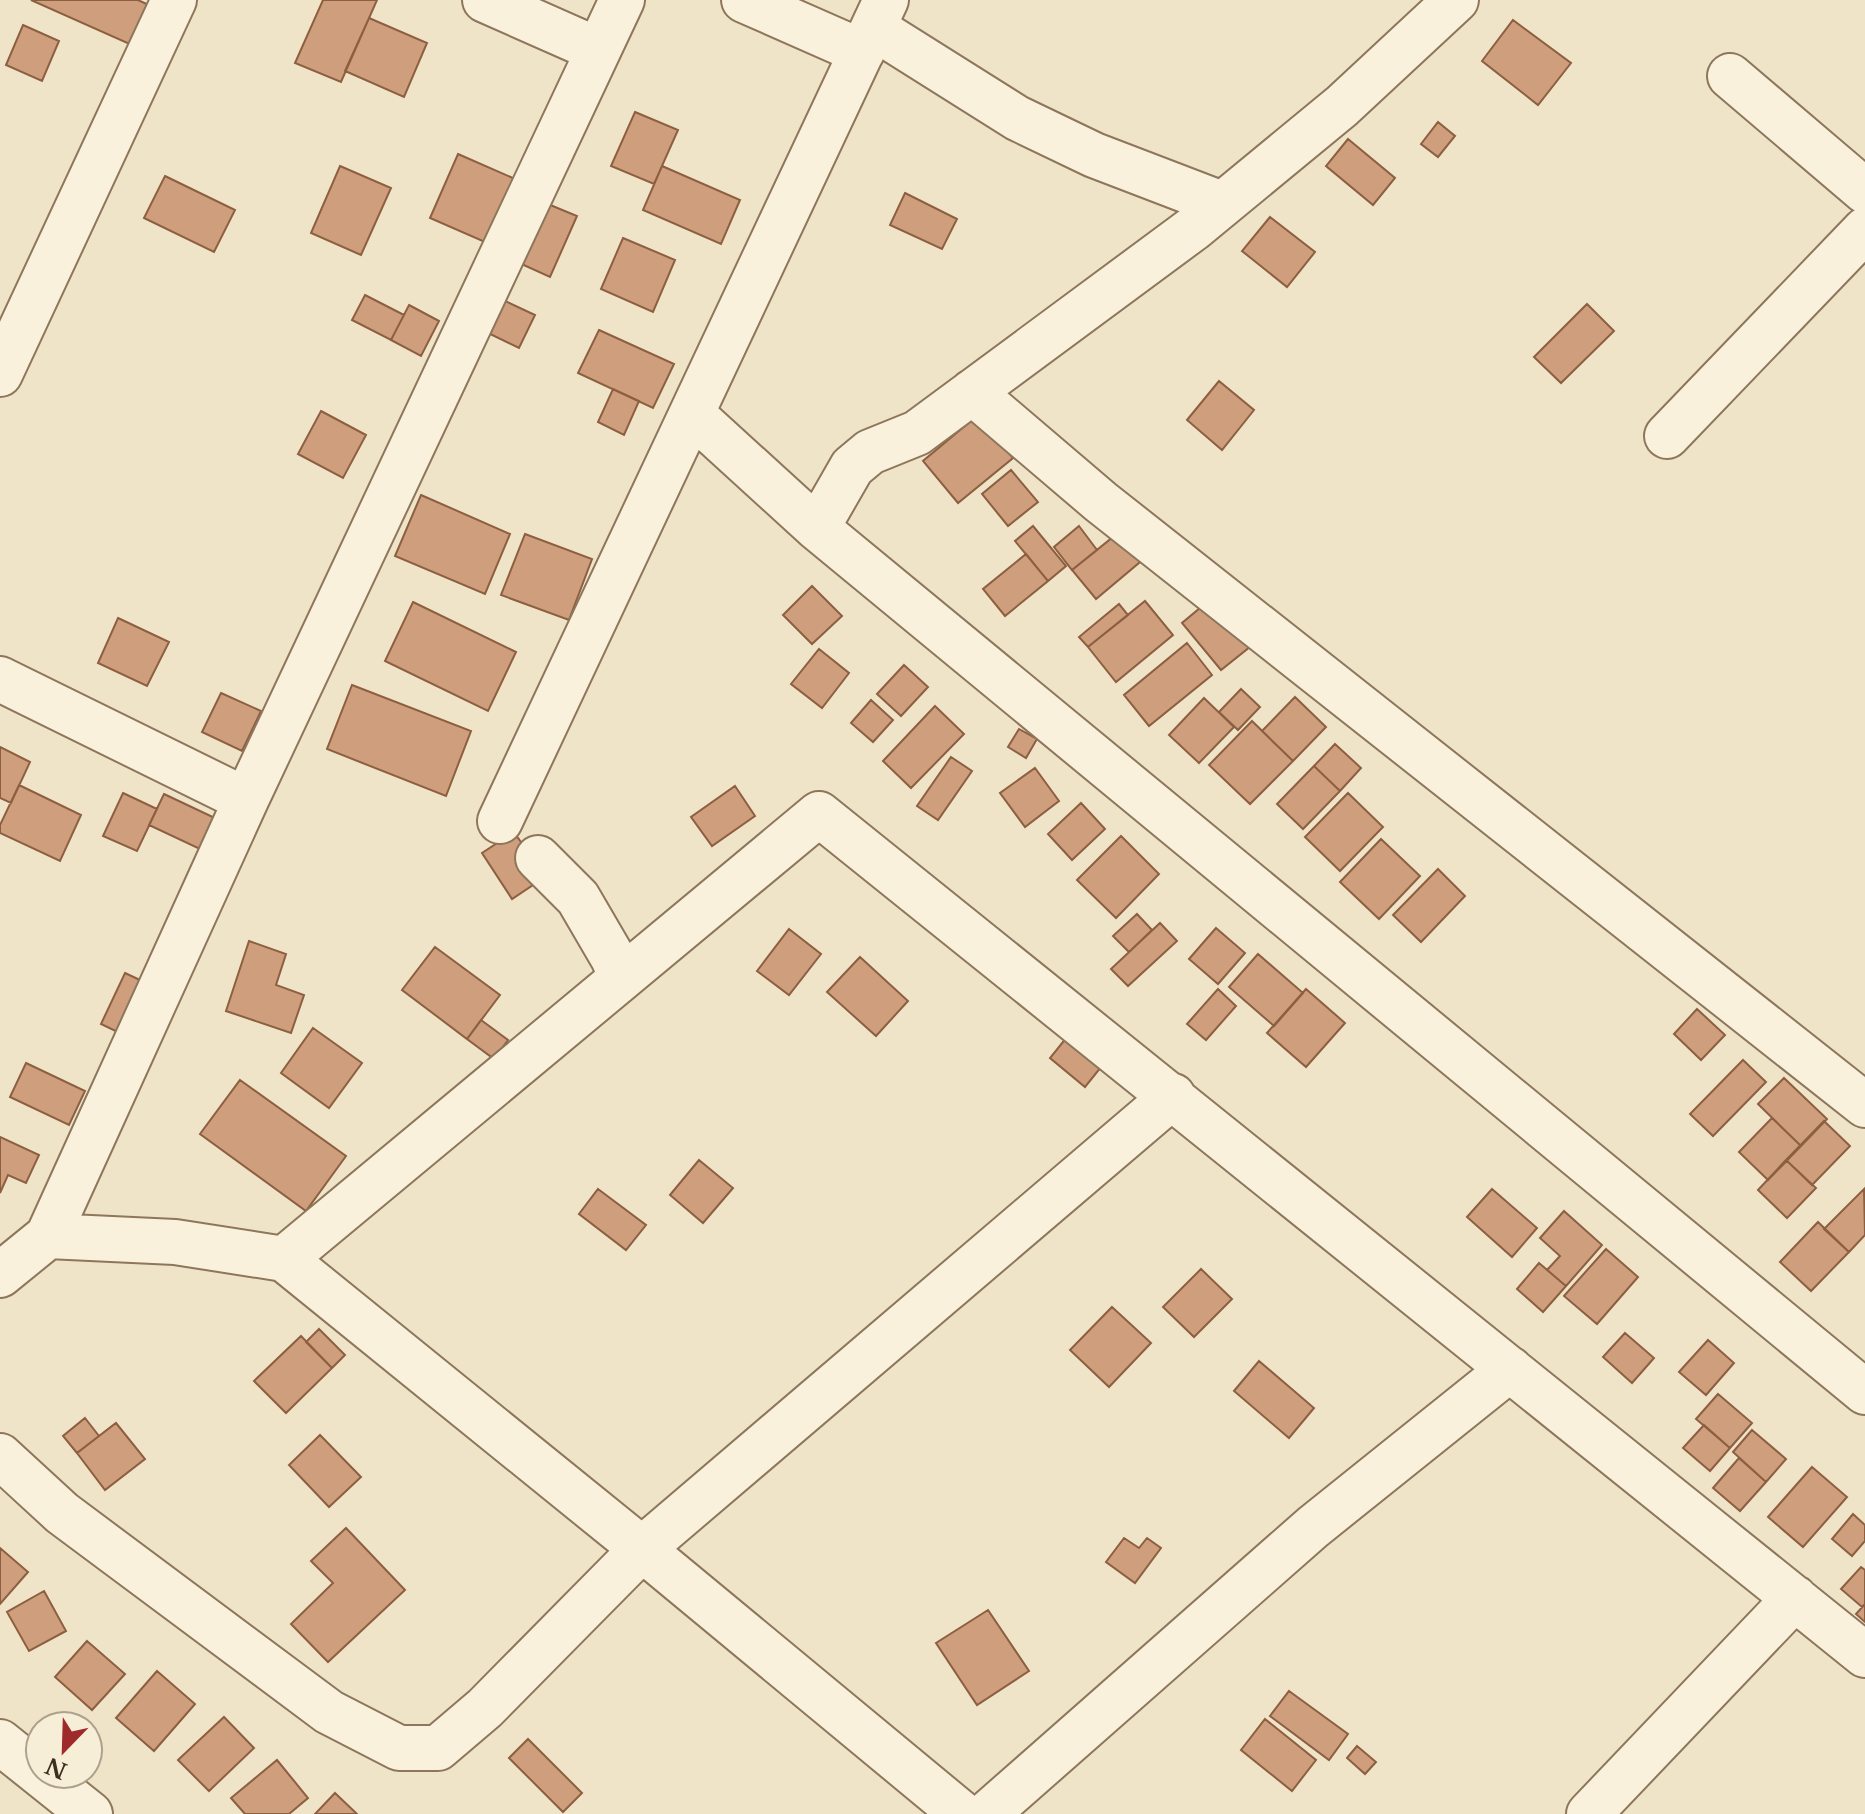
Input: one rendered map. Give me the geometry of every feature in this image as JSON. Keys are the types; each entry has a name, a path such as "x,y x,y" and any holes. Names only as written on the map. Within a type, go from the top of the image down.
{"street":[{"path":"0,374 174,0"},
{"path":"485,0 598,50"},
{"path":"0,1275 48,1236 246,800 622,0"},
{"path":"744,0 874,27 1017,118 1094,155 1222,204"},
{"path":"817,528 852,467 870,452 917,433 1222,204 1342,106 1456,0"},
{"path":"500,821 874,27"},
{"path":"1730,76 1865,191"},
{"path":"1667,436 1865,230"},
{"path":"972,392 1101,502 1865,1105"},
{"path":"692,414 817,528 1865,1392"},
{"path":"0,679 246,800"},
{"path":"284,1259 819,814 1865,1655"},
{"path":"538,858 578,898 622,978"},
{"path":"0,1456 62,1513 329,1712 399,1748 438,1748 485,1708 642,1549 1173,1096"},
{"path":"48,1236 175,1242 284,1259 962,1814"},
{"path":"987,1814 1313,1527 1510,1369"},
{"path":"1589,1814 1795,1598"},
{"path":"0,1742 90,1814"}],"building":[{"path":"31,0 138,0 151,6 134,46"},
{"path":"323,0 377,0 341,82 295,63"},
{"path":"369,18 427,43 404,97 345,71"},
{"path":"1513,20 1571,63 1538,105 1482,61"},
{"path":"23,25 59,41 42,81 6,65"},
{"path":"635,112 678,130 654,184 611,166"},
{"path":"1438,122 1455,136 1438,157 1421,144"},
{"path":"1348,139 1395,178 1373,205 1326,166"},
{"path":"458,154 522,182 494,246 430,218"},
{"path":"340,166 391,188 361,255 311,233"},
{"path":"662,166 740,200 721,244 643,210"},
{"path":"165,176 235,210 214,252 144,218"},
{"path":"905,193 957,219 942,249 890,225"},
{"path":"543,202 577,216 550,277 517,262"},
{"path":"1270,217 1315,252 1287,287 1242,251"},
{"path":"623,238 675,260 653,312 601,289"},
{"path":"365,295 404,315 391,340 352,320"},
{"path":"501,299 535,315 519,348 486,332"},
{"path":"1587,304 1614,331 1561,383 1534,357"},
{"path":"409,305 439,321 421,356 391,340"},
{"path":"599,330 674,364 653,408 578,373"},
{"path":"1219,381 1254,410 1222,450 1187,420"},
{"path":"613,389 639,401 624,435 598,422"},
{"path":"321,411 366,435 343,478 298,454"},
{"path":"978,415 1013,458 958,503 923,461"},
{"path":"1011,470 1038,502 1008,526 982,494"},
{"path":"421,495 510,534 485,594 395,556"},
{"path":"1033,526 1066,566 1048,581 1015,541"},
{"path":"1079,526 1097,550 1072,570 1054,547"},
{"path":"1123,529 1146,557 1096,599 1072,570"},
{"path":"525,534 592,559 569,620 501,595"},
{"path":"1026,554 1048,581 1005,616 983,589"},
{"path":"812,586 842,616 812,644 783,615"},
{"path":"1212,598 1251,646 1221,670 1182,623"},
{"path":"1145,601 1173,635 1116,682 1088,647"},
{"path":"413,602 516,652 488,711 385,661"},
{"path":"1119,604 1128,615 1088,647 1079,637"},
{"path":"118,618 169,642 147,686 98,663"},
{"path":"1187,643 1212,675 1149,726 1124,695"},
{"path":"819,649 849,673 822,708 791,684"},
{"path":"904,665 928,687 901,716 877,694"},
{"path":"352,685 471,731 446,796 327,749"},
{"path":"1241,689 1260,707 1238,730 1219,712"},
{"path":"221,693 261,711 242,751 202,732"},
{"path":"1295,697 1326,727 1293,761 1262,731"},
{"path":"1204,698 1234,727 1199,763 1169,735"},
{"path":"871,700 893,720 873,742 851,723"},
{"path":"935,706 964,734 911,788 883,761"},
{"path":"1252,721 1293,761 1250,804 1209,765"},
{"path":"1019,729 1037,739 1026,758 1008,747"},
{"path":"1335,744 1361,768 1340,791 1314,766"},
{"path":"0,747 30,762 11,803 0,798"},
{"path":"951,757 972,771 938,820 917,806"},
{"path":"1314,766 1340,791 1303,829 1277,804"},
{"path":"1035,768 1059,801 1025,827 1000,793"},
{"path":"19,785 81,815 60,861 0,833 0,825"},
{"path":"735,786 755,816 712,846 691,817"},
{"path":"123,793 157,809 137,851 103,836"},
{"path":"1348,793 1383,827 1340,871 1305,837"},
{"path":"164,794 217,819 202,850 149,825"},
{"path":"1081,803 1105,829 1072,860 1048,834"},
{"path":"514,832 545,877 512,899 482,853"},
{"path":"1121,836 1159,874 1116,918 1077,880"},
{"path":"1381,839 1420,876 1379,919 1340,882"},
{"path":"1438,869 1465,896 1421,942 1393,915"},
{"path":"1137,914 1152,930 1129,952 1113,936"},
{"path":"1160,923 1177,941 1128,986 1111,969"},
{"path":"1216,928 1245,953 1218,984 1189,959"},
{"path":"789,929 821,954 789,995 757,971"},
{"path":"249,941 286,954 276,985 304,995 291,1033 226,1011"},
{"path":"435,947 500,995 467,1039 402,990"},
{"path":"1258,954 1303,993 1274,1026 1229,987"},
{"path":"860,957 908,1001 876,1036 827,992"},
{"path":"125,973 155,987 130,1038 101,1024"},
{"path":"1218,989 1236,1006 1206,1040 1187,1024"},
{"path":"1306,989 1345,1023 1306,1067 1267,1033"},
{"path":"1697,1009 1725,1035 1701,1060 1674,1034"},
{"path":"481,1020 508,1040 494,1059 467,1039"},
{"path":"1075,1027 1110,1056 1085,1087 1050,1058"},
{"path":"313,1028 362,1063 329,1108 281,1073"},
{"path":"1743,1060 1766,1082 1713,1136 1690,1114"},
{"path":"26,1063 85,1091 69,1125 10,1097"},
{"path":"1784,1078 1827,1119 1801,1146 1758,1104"},
{"path":"240,1080 346,1156 306,1211 200,1134"},
{"path":"1772,1118 1801,1146 1768,1180 1739,1152"},
{"path":"1824,1121 1850,1146 1812,1185 1786,1160"},
{"path":"0,1137 39,1155 26,1183 8,1175 0,1193"},
{"path":"699,1160 733,1188 703,1223 670,1195"},
{"path":"1786,1160 1816,1188 1787,1218 1758,1190"},
{"path":"598,1189 646,1225 626,1250 579,1214"},
{"path":"1492,1189 1537,1228 1512,1257 1467,1217"},
{"path":"1864,1189 1865,1235 1849,1252 1824,1229"},
{"path":"1564,1211 1602,1245 1566,1286 1547,1270 1560,1256 1540,1238"},
{"path":"1818,1222 1849,1252 1811,1291 1780,1262"},
{"path":"1606,1249 1638,1277 1597,1324 1564,1296"},
{"path":"1539,1263 1566,1286 1543,1312 1517,1289"},
{"path":"1201,1269 1232,1299 1194,1337 1163,1307"},
{"path":"1112,1307 1151,1343 1109,1387 1070,1350"},
{"path":"319,1329 345,1355 332,1368 306,1342"},
{"path":"1625,1333 1654,1358 1632,1383 1603,1357"},
{"path":"301,1336 332,1368 286,1413 254,1381"},
{"path":"1708,1340 1734,1363 1706,1395 1679,1372"},
{"path":"1259,1361 1314,1408 1289,1438 1234,1391"},
{"path":"1718,1394 1752,1423 1730,1448 1696,1419"},
{"path":"85,1418 99,1436 77,1453 63,1436"},
{"path":"116,1423 145,1459 105,1490 77,1453"},
{"path":"1704,1425 1730,1448 1710,1471 1683,1448"},
{"path":"1752,1430 1786,1459 1766,1482 1733,1452"},
{"path":"320,1435 361,1477 329,1507 289,1465"},
{"path":"1739,1458 1766,1482 1740,1511 1713,1488"},
{"path":"1812,1467 1847,1497 1803,1547 1768,1517"},
{"path":"1853,1514 1865,1525 1865,1541 1852,1556 1832,1539"},
{"path":"346,1528 405,1590 328,1662 291,1624 333,1583 311,1561"},
{"path":"1124,1538 1139,1548 1147,1538 1161,1548 1135,1583 1106,1562"},
{"path":"0,1548 28,1572 0,1604"},
{"path":"1861,1567 1865,1570 1865,1604 1862,1607 1841,1589"},
{"path":"44,1591 66,1631 29,1651 7,1612"},
{"path":"1865,1604 1865,1622 1856,1614"},
{"path":"988,1610 1029,1671 977,1705 936,1643"},
{"path":"87,1641 125,1674 92,1710 55,1677"},
{"path":"157,1671 195,1704 154,1751 116,1718"},
{"path":"1289,1691 1348,1734 1329,1760 1270,1716"},
{"path":"224,1717 254,1748 209,1791 178,1760"},
{"path":"1265,1719 1316,1760 1292,1791 1241,1750"},
{"path":"528,1739 582,1793 563,1812 509,1758"},
{"path":"1357,1746 1376,1762 1365,1774 1347,1758"},
{"path":"277,1760 308,1798 289,1814 245,1814 231,1798"},
{"path":"335,1793 357,1814 315,1814"}]}
